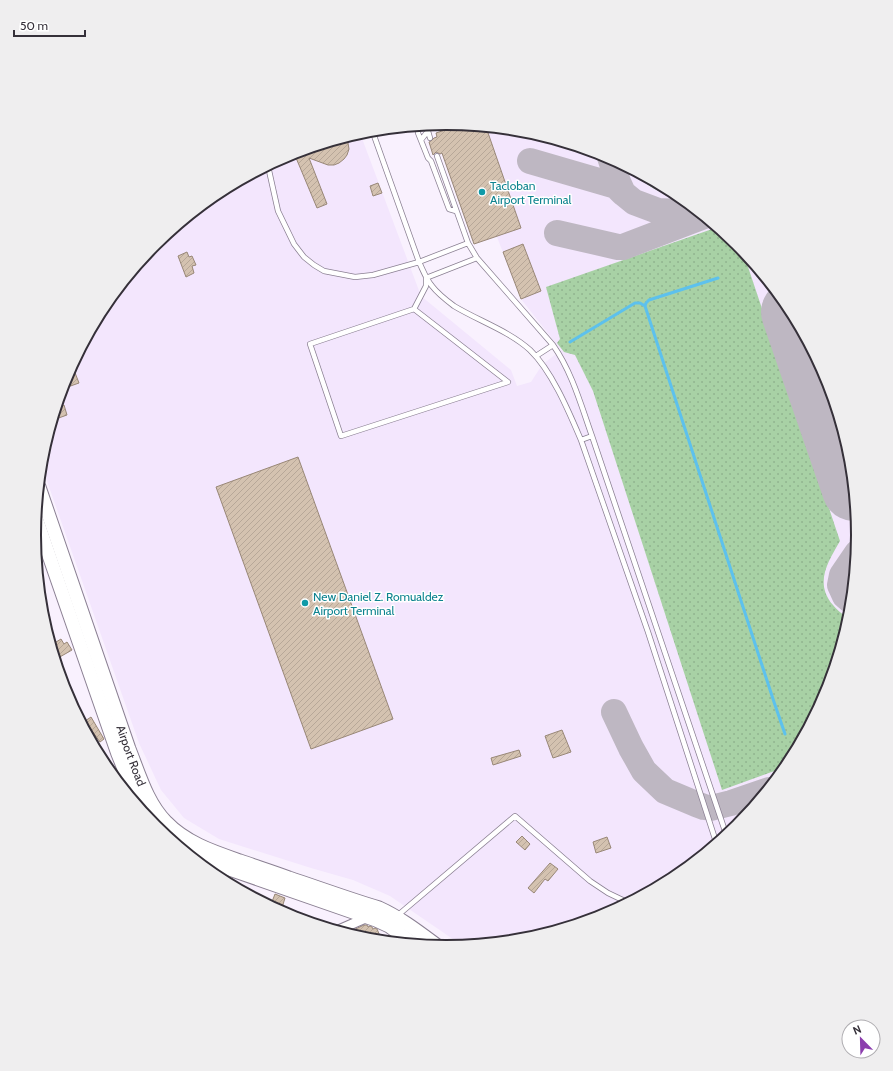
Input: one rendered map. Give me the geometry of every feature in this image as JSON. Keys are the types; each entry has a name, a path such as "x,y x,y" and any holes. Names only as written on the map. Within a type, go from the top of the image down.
{"main road":[{"name":"Airport Road","path":"43,498 129,749 142,783 155,808 164,821 184,838 292,885"},
{"name":"Airport Road","path":"41,533 118,754 135,794"},
{"name":"Airport Road","path":"201,858 218,865 292,885 370,911 407,939"},
{"name":"Airport Road","path":"370,911 379,908 396,916 430,940"}],"street":[{"path":"343,927 370,911"}],"lane":[{"path":"428,131 430,138"},
{"path":"421,140 428,131"},
{"path":"418,133 431,162 448,209 456,210"},
{"path":"374,137 426,278 435,290 446,300 518,340 536,356 559,392 570,414 581,440 648,632 715,839"},
{"path":"437,156 468,243 478,258 552,345 563,360 569,372 592,436 724,831"},
{"path":"269,171 278,211 287,232 304,258 324,271 355,277 373,275 419,262 468,243"},
{"path":"426,278 478,258"},
{"path":"414,309 508,382 341,436 310,344 414,309 426,286 426,278"},
{"path":"536,356 552,345"},
{"path":"581,440 592,436"},
{"path":"648,632 657,629"},
{"path":"396,916 515,816 590,881 608,893 623,900"}],"shaded area":[{"path":"446,130 499,133 551,144 602,161 649,184 672,198 714,231 733,249 751,268 784,310 798,333 821,380 838,431 844,456 849,483 852,536 849,588 844,615 838,640 821,691 798,738 784,761 751,803 733,822 714,840 672,873 649,887 602,910 551,927 526,933 499,938 455,941 390,896 353,880 219,839 184,818 161,790 139,743 45,476 55,431 63,405 83,356 109,310 142,268 179,231 221,198 244,184 291,161 342,144 362,139 421,296 511,370 517,386 531,382 542,365 561,350 521,299 497,237 474,244 442,154 434,156 428,139 437,136 436,133"}],"green space":[{"path":"643,181 664,193 659,191 647,185"},
{"path":"712,229 747,264 840,541 831,557 825,573 824,581 824,589 827,597 844,615 838,640 821,691 810,715 798,738 777,770 722,790 593,391 575,355 564,352 557,343 560,339 546,287"}],"building":[{"name":"Tacloban Airport Terminal","path":"446,130 488,132 521,228 474,244 442,153 440,154 436,152 433,155 429,142 437,137 436,133"},
{"path":"348,143 349,149 347,155 339,163 334,165 328,165 309,158 327,204 317,208 297,159"},
{"path":"378,183 382,193 373,196 370,186"},
{"path":"523,244 541,291 521,299 503,252"},
{"path":"187,252 189,257 192,256 196,265 192,266 194,273 186,277 178,256"},
{"path":"75,373 79,383 70,386"},
{"path":"64,405 67,415 59,418"},
{"name":"New Daniel Z. Romualdez Airport Terminal","path":"298,457 393,719 311,749 216,487"},
{"path":"61,639 64,644 67,642 72,650 60,657 56,642"},
{"path":"91,717 104,739 100,742 86,720"},
{"path":"562,730 571,752 553,758 545,736"},
{"path":"519,750 521,756 493,765 491,758"},
{"path":"522,836 530,844 525,850 516,842"},
{"path":"607,837 611,848 596,853 593,842"},
{"path":"550,863 558,869 548,881 545,879 534,893 528,888"},
{"path":"275,894 285,898 283,906 272,901"},
{"path":"367,925 373,929 377,929 380,935 367,933 354,930"}],"waterway":[{"path":"718,278 649,300 645,306 785,734"},
{"path":"570,342 635,303 640,303 645,306"}],"taxiway":[{"path":"530,161 616,186 623,193"},
{"path":"613,166 623,193 634,202 658,211 691,213"},
{"path":"557,233 623,247 698,218"},
{"path":"847,598 840,585 842,575 851,562"},
{"path":"614,712 644,771 665,791 704,807 711,808 759,794"}],"runway":[{"path":"805,346 846,465"}],"place":[{"name":"Tacloban Airport Terminal","path":"482,192"},
{"name":"New Daniel Z. Romualdez Airport Terminal","path":"305,603"}]}
